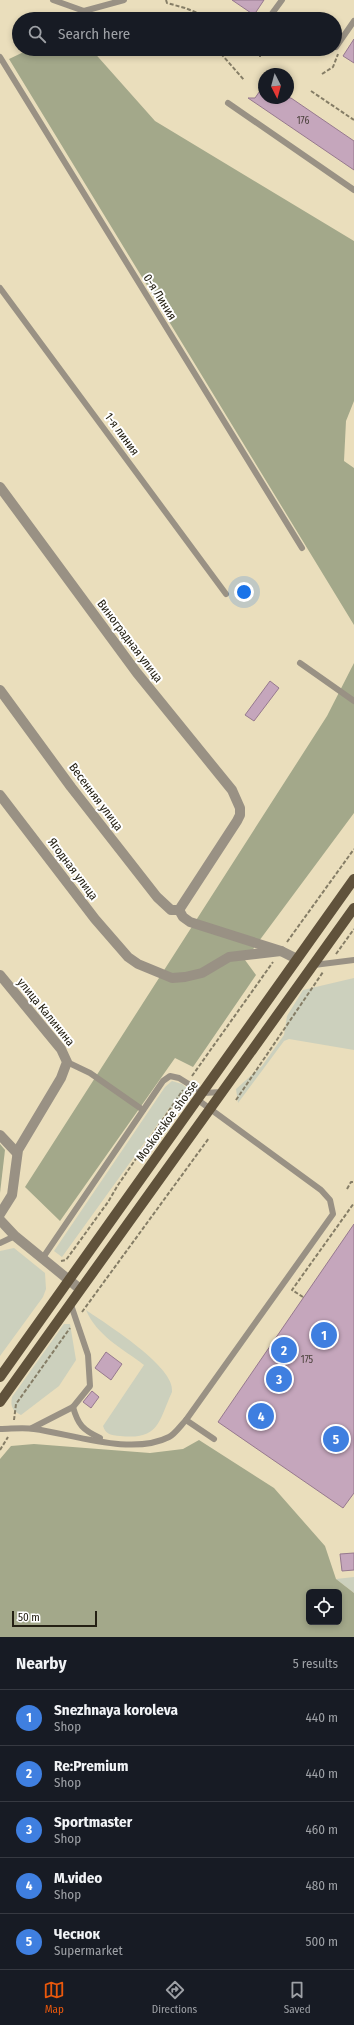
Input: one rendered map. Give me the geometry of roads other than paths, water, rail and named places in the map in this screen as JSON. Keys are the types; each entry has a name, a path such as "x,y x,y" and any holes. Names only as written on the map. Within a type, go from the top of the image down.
{"main road":[{"name":"Moskovskoe shosse","path":"0,1377 354,879"},
{"path":"0,1402 70,1302 354,908"}],"street":[{"name":"Виноградная улица","path":"0,487 137,673 232,790 240,808 238,821 179,910"},
{"name":"Весенняя улица","path":"0,690 71,787 158,897 171,910 179,910 183,917 190,922 281,951 297,959"},
{"name":"Ягодная улица","path":"0,795 95,919 128,957 138,964 172,978 202,973 229,957 281,951"},
{"name":"улица Калинина","path":"0,976 61,1049 67,1062 61,1078 17,1152"},
{"path":"0,1135 17,1152 12,1195 0,1214"},
{"path":"0,1220 42,1259 80,1289"}],"lane":[{"path":"54,0 84,11 124,0"},
{"path":"273,12 282,0"},
{"path":"342,38 354,20"},
{"name":"0-я Линия","path":"0,57 302,548"},
{"path":"228,102 354,190"},
{"name":"1-я линия","path":"0,288 226,594"},
{"path":"300,663 354,701"},
{"path":"314,965 345,962 354,959"},
{"path":"67,1062 90,1073 143,1110"},
{"path":"0,1429 32,1428 107,1442 134,1444 154,1443 170,1436 186,1420 333,1214 330,1200 321,1190 210,1108 188,1083 180,1078 170,1076 163,1081 42,1259"},
{"path":"200,1096 222,1092"},
{"path":"0,1243 16,1236"},
{"path":"32,1428 73,1407 90,1386 88,1355 70,1302"},
{"path":"73,1407 78,1424 90,1433 107,1442"},
{"path":"186,1420 214,1439"}],"place":[{"name":"Snezhnaya koroleva","path":"324,1335"},
{"name":"Re:Premium","path":"284,1350"},
{"name":"Sportmaster","path":"279,1379"},
{"name":"M.video","path":"261,1416"},
{"name":"Чеснок","path":"336,1439"}]}
